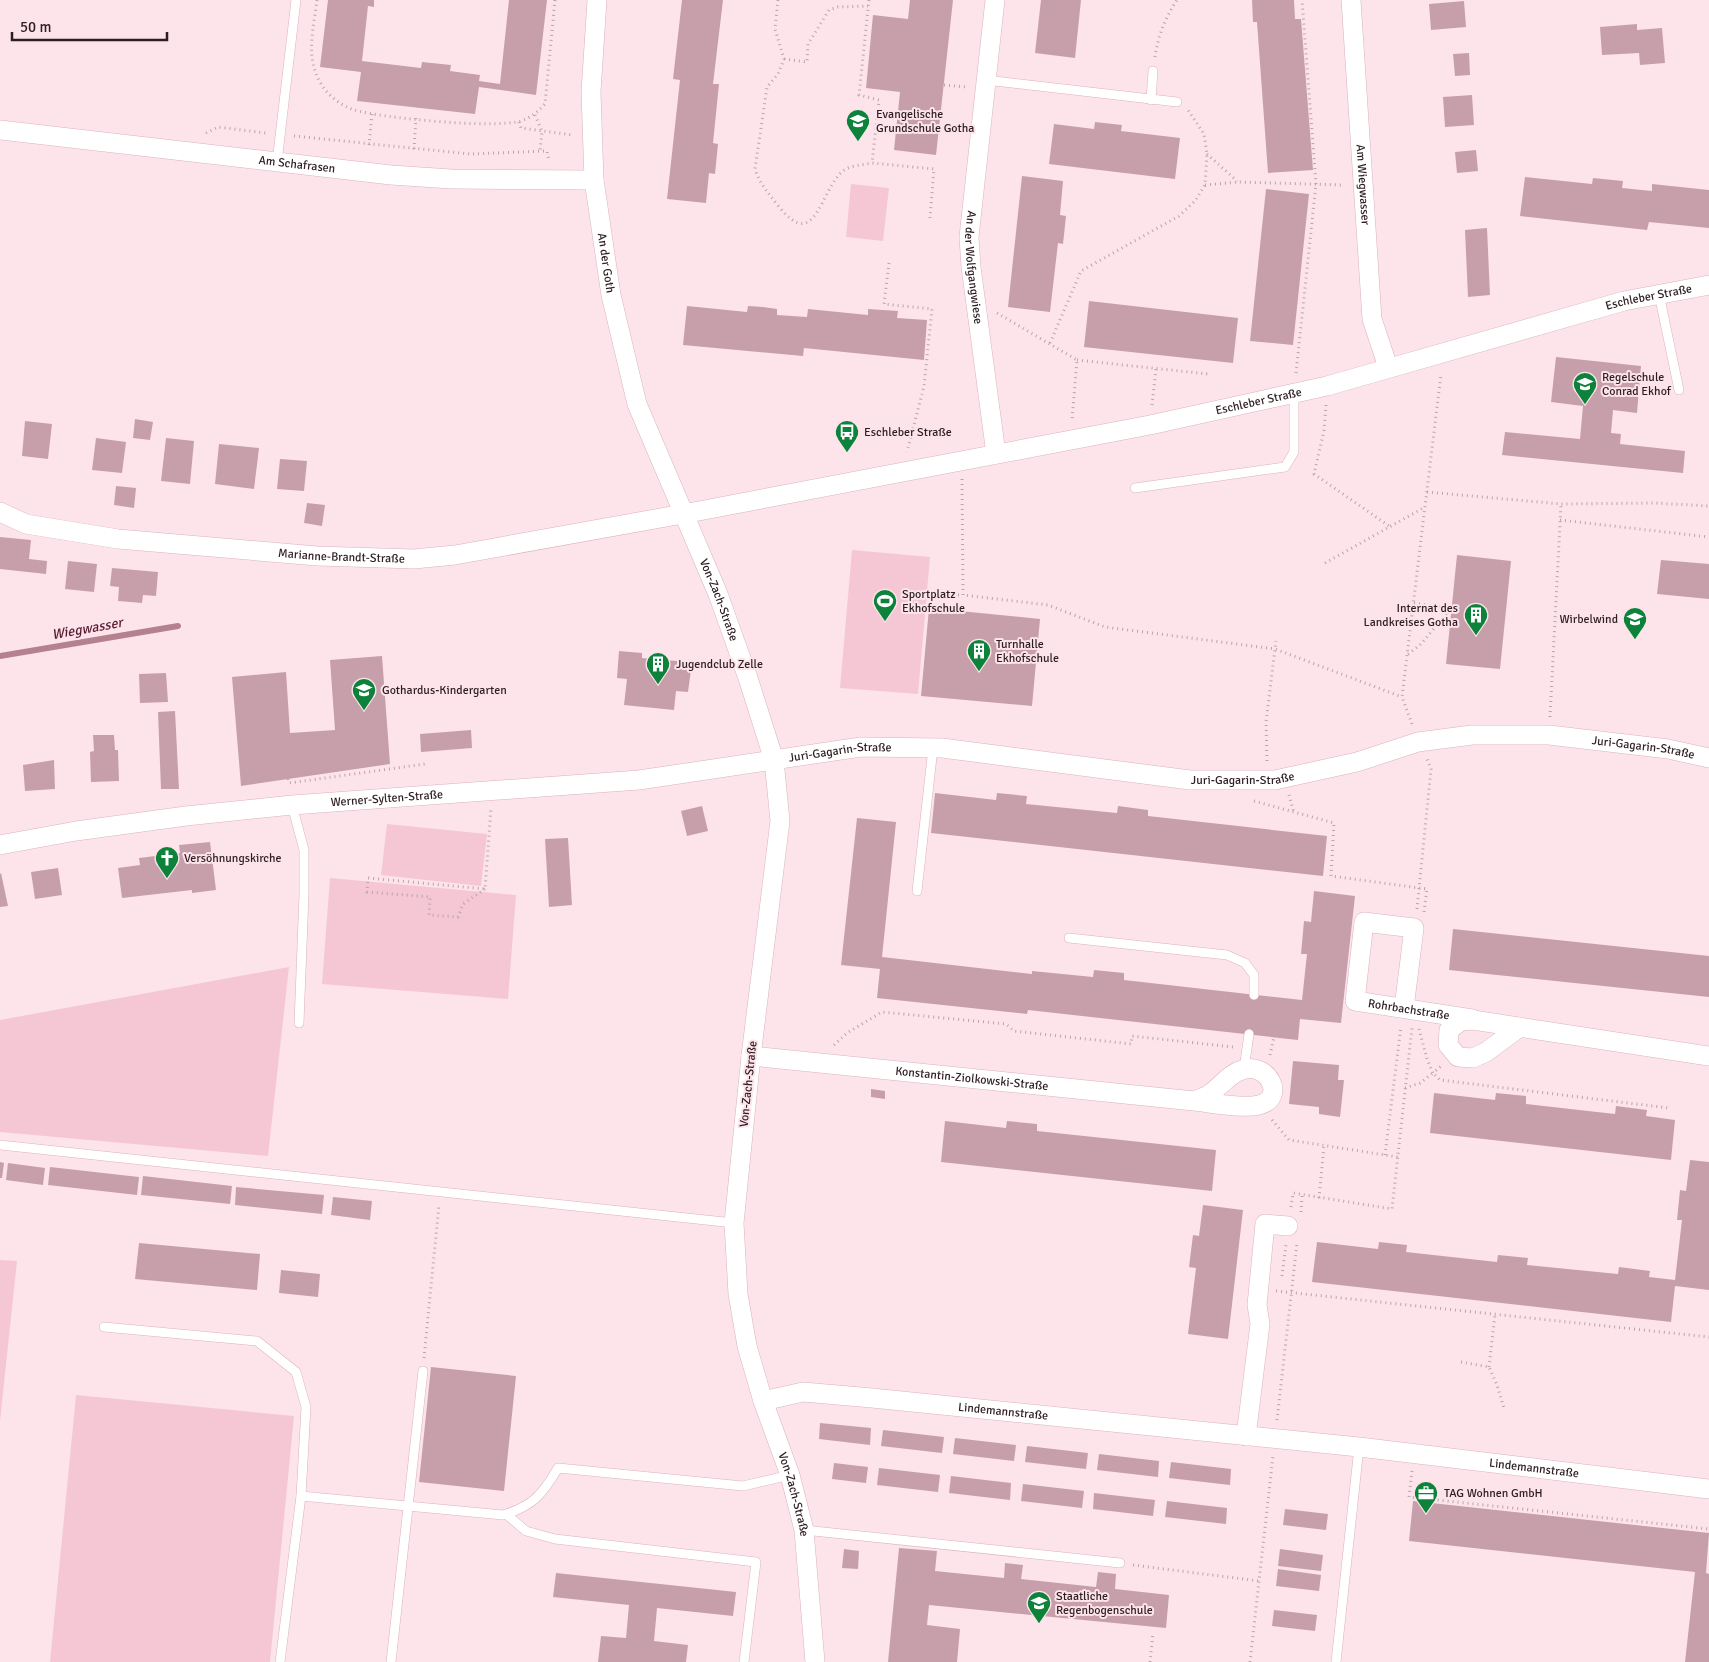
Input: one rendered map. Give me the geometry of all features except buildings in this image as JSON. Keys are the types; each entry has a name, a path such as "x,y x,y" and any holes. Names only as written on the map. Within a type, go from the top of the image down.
{"street":[{"name":"An der Goth","path":"598,0 591,92 592,136 594,180 611,295 638,404 683,514"},
{"name":"An der Wolfgangwiese","path":"995,0 969,237 975,300 996,454"},
{"name":"Am Wiegwasser","path":"1350,0 1372,319 1388,367"},
{"name":"Am Schafrasen","path":"0,130 391,175 451,179 594,180"},
{"name":"Eschleber Straße","path":"683,514 1150,425 1327,386 1443,351 1624,301 1709,285"},
{"name":"Marianne-Brandt-Straße","path":"0,512 26,524 118,539 317,556 406,559 455,554 683,514"},
{"name":"Von-Zach-Straße","path":"683,514 718,594 748,678 774,760 780,821 751,1056 734,1223 738,1294 747,1346 763,1401 790,1475 804,1530 815,1662"},
{"name":"Juri-Gagarin-Straße","path":"774,760 861,747 933,748 1190,780 1268,780 1357,762 1418,742 1472,735 1548,735 1668,750 1709,758"},
{"name":"Werner-Sylten-Straße","path":"0,845 76,831 292,805 639,780 774,760"},
{"name":"Rohrbachstraße","path":"1415,922 1364,922 1356,1001 1709,1056"},
{"path":"1409,1008 1415,922"},
{"name":"Rohrbachstraße","path":"1473,1020 1461,1021 1449,1030 1448,1045 1458,1057 1473,1058 1486,1052 1520,1027"},
{"name":"Konstantin-Ziolkowski-Straße","path":"751,1056 1194,1102 1260,1105"},
{"path":"1194,1102 1210,1094 1246,1062 1251,1068 1261,1072 1272,1082 1273,1090 1269,1100 1260,1105"},
{"path":"1246,1436 1260,1324 1257,1305 1265,1224 1296,1225"},
{"name":"Lindemannstraße","path":"763,1401 803,1392 1275,1438 1709,1489"}],"lane":[{"path":"277,162 296,0"},
{"path":"1151,100 1153,71"},
{"path":"986,80 1177,102"},
{"path":"1658,294 1679,390"},
{"path":"1135,488 1285,467 1294,452 1294,393"},
{"path":"917,891 933,748"},
{"path":"292,805 304,850 299,1023"},
{"path":"1069,938 1227,955 1245,964 1254,974 1254,995"},
{"path":"1246,1062 1249,1034"},
{"path":"0,1145 734,1223"},
{"path":"104,1327 257,1341 296,1372 306,1406 301,1496 280,1662"},
{"path":"391,1662 423,1372"},
{"path":"1336,1662 1359,1447"},
{"path":"301,1496 506,1514 524,1509 544,1492 558,1468 743,1486 790,1475"},
{"path":"506,1514 526,1531 555,1539 756,1562 744,1662"},
{"path":"804,1530 1120,1563"}],"path":[{"path":"317,0 311,54 320,82 331,96 343,105 372,114 480,124 519,122 535,115 545,104 555,0"},
{"path":"778,0 775,29 784,59 778,74 767,87 755,169 759,182 789,219 799,224 809,221 816,216 822,201 842,172 851,167 872,163 934,169 930,218"},
{"path":"869,0 859,96 879,100 872,163"},
{"path":"1153,71 1157,42 1168,15 1177,0"},
{"path":"1294,393 1316,184 1302,0"},
{"path":"784,59 807,62 808,44 829,10 838,7 868,6"},
{"path":"1050,343 1081,271 1179,216 1195,201 1205,185 1207,154 1204,134 1191,113 1177,102"},
{"path":"369,145 372,114"},
{"path":"535,115 542,131 540,151"},
{"path":"414,150 416,118"},
{"path":"519,122 522,128 592,136"},
{"path":"175,150 218,127 414,150 470,154 512,154 547,151 552,179"},
{"path":"1207,154 1238,182"},
{"path":"1205,185 1238,182 1363,186"},
{"path":"889,263 884,304 932,309 924,386 902,472"},
{"path":"975,300 1077,360 1208,374"},
{"path":"1418,742 1402,697 1443,351"},
{"path":"1071,439 1077,360"},
{"path":"1150,425 1156,368"},
{"path":"1327,386 1324,431 1314,474 1389,526"},
{"path":"962,461 963,595"},
{"path":"1426,492 1561,504 1655,503 1709,506"},
{"path":"1550,718 1561,504"},
{"path":"1325,563 1425,506"},
{"path":"1560,520 1709,537"},
{"path":"938,594 1048,605 1105,627 1275,649 1402,697"},
{"path":"1407,654 1420,645 1451,609 1414,603"},
{"path":"1268,780 1266,722 1276,641"},
{"path":"288,779 289,783 346,773 425,764"},
{"path":"1415,922 1431,769"},
{"path":"346,773 347,780 351,780"},
{"path":"485,889 490,833 491,790"},
{"path":"368,878 485,889 463,904 458,917 429,915 430,898 367,892 368,878"},
{"path":"1409,1008 1433,1073 1440,1080 1669,1108"},
{"path":"815,1062 847,1033 882,1012 1006,1024 1014,1031 1131,1044 1132,1036 1236,1047 1246,1062 1271,1055 1274,1037"},
{"path":"1385,1155 1401,1028"},
{"path":"1405,1088 1420,1083 1433,1073"},
{"path":"1260,1105 1289,1140 1398,1156"},
{"path":"1319,1198 1324,1146"},
{"path":"423,1372 440,1192"},
{"path":"1250,1662 1292,1292 1296,1225 1293,1193"},
{"path":"1280,1291 1302,1195"},
{"path":"1258,1289 1709,1337"},
{"path":"1495,1314 1489,1367 1504,1408"},
{"path":"1460,1362 1489,1367"},
{"path":"1414,1453 1409,1496 1709,1529"},
{"path":"1120,1563 1259,1580"},
{"path":"1150,1662 1153,1633"}],"shaded area":[{"path":"851,184 889,188 883,241 846,237"},
{"name":"Sportplatz Ekhofschule","path":"852,550 930,557 918,694 840,688"},
{"path":"387,824 487,834 481,886 381,875"},
{"path":"330,878 516,895 508,999 322,984"},
{"path":"289,967 268,1156 0,1132 0,1020"},
{"path":"0,1260 17,1261 0,1421"},
{"path":"76,1395 294,1416 270,1662 50,1662"}],"waterway":[{"name":"Wiegwasser","path":"0,656 178,626"}],"place":[{"name":"Evangelische Grundschule Gotha","path":"858,142"},
{"name":"Regelschule Conrad Ekhof","path":"1585,405"},
{"name":"Eschleber Straße","path":"847,453"},
{"name":"Sportplatz Ekhofschule","path":"885,622"},
{"name":"Internat des Landkreises Gotha","path":"1476,636"},
{"name":"Wirbelwind","path":"1635,640"},
{"name":"Turnhalle Ekhofschule","path":"979,672"},
{"name":"Jugendclub Zelle","path":"658,685"},
{"name":"Gothardus-Kindergarten","path":"364,711"},
{"name":"Versöhnungskirche","path":"167,879"},
{"name":"TAG Wohnen GmbH","path":"1426,1514"},
{"name":"Staatliche Regenbogenschule","path":"1039,1624"}]}
